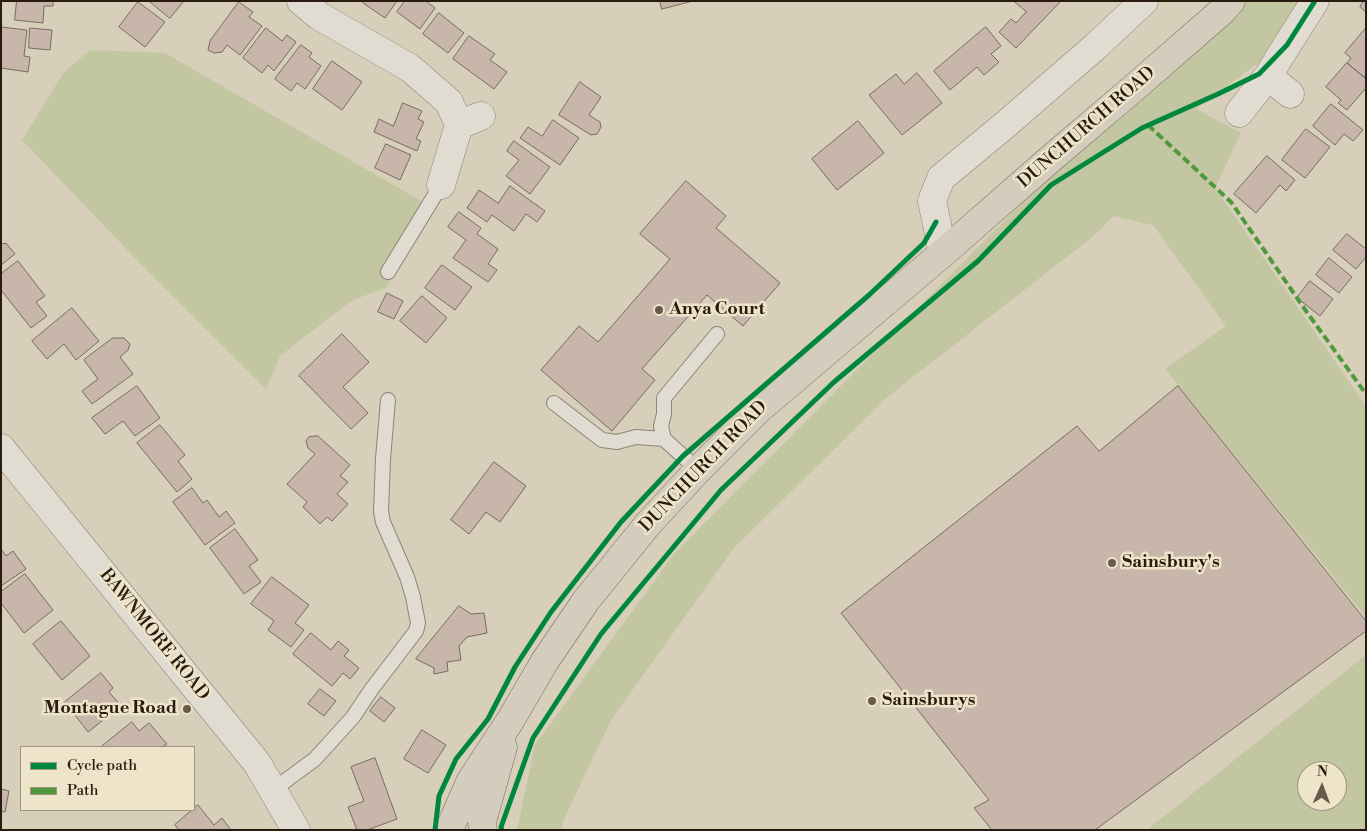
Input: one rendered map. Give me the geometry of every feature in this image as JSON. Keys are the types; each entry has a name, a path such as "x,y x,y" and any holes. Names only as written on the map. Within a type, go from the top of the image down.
{"highway":[{"name":"DUNCHURCH ROAD","path":"449,830 470,782 510,721 545,661 585,602 648,524 698,470 759,408 943,253 1040,167 1222,12 1231,1"},
{"name":"DUNCHURCH ROAD","path":"483,830 482,822 510,721"}],"street":[{"path":"301,1 319,16 410,68 470,121 441,185"},
{"path":"943,253 932,200 941,178 1096,46 1144,1"},
{"path":"1239,114 1268,76 1315,1"},
{"path":"1268,76 1290,94"},
{"name":"BAWNMORE ROAD","path":"1,448 257,763 296,830"}],"lane":[{"path":"388,272 441,185"},
{"path":"698,470 664,439 661,426 664,414 664,398 717,334"},
{"path":"272,790 315,759 353,717 416,631 418,623 411,590 404,569 383,522 381,511 388,400"},
{"path":"554,403 602,440 617,442 636,437 664,439"}],"green space":[{"path":"1246,1 1302,1 1265,58 1196,109 1241,133 1215,188 1366,406 1366,617 1165,369 1226,326 1153,225 1113,216 1096,234 886,398 734,548 611,720 563,821 561,830 517,830 535,745 674,554 1034,191 1229,21"},
{"path":"90,50 165,53 428,205 387,287 351,301 280,356 266,389 134,257 22,140 64,72"},
{"path":"1366,655 1366,830 1147,830"}],"building":[{"path":"17,1 53,1 53,6 44,6 43,23 15,20"},
{"path":"149,1 184,1 170,18"},
{"path":"364,1 397,1 385,18 363,3"},
{"path":"405,1 426,1 435,8 420,29 397,12"},
{"path":"660,1 693,1 662,9"},
{"path":"1014,1 1061,1 1016,48 999,32 1011,19 1016,23 1026,12"},
{"path":"1366,1 1366,12 1360,7"},
{"path":"138,2 165,22 145,47 119,27"},
{"path":"239,2 253,12 249,17 262,26 240,55 227,45 222,52 214,53 208,50 210,41"},
{"path":"439,13 464,33 448,53 423,34"},
{"path":"1,27 27,30 24,56 30,57 28,72 1,68"},
{"path":"986,27 1001,46 991,54 999,62 984,75 977,67 950,90 934,71"},
{"path":"30,28 52,30 50,50 29,48"},
{"path":"266,28 282,41 287,35 296,42 274,71 268,65 262,73 243,58"},
{"path":"1366,28 1366,75 1364,77 1347,63 1351,58 1345,53"},
{"path":"469,36 495,54 490,60 507,72 494,89 453,59"},
{"path":"301,45 312,53 309,57 321,66 305,89 297,83 291,91 275,79"},
{"path":"332,61 362,82 342,110 313,89"},
{"path":"1347,63 1366,79 1366,88 1347,110 1338,103 1341,100 1326,87"},
{"path":"917,73 942,103 902,135 869,95 896,74 904,84"},
{"path":"580,82 601,97 589,115 600,122 601,127 597,134 591,135 559,115"},
{"path":"403,103 422,111 418,119 424,122 416,139 421,141 417,151 374,132 379,119 393,126"},
{"path":"1331,104 1363,130 1353,141 1344,134 1335,145 1313,126"},
{"path":"553,120 579,138 560,165 520,138 528,127 542,136"},
{"path":"858,121 884,153 837,190 812,159"},
{"path":"1306,129 1330,147 1305,178 1282,160"},
{"path":"514,141 550,167 530,194 506,176 519,160 507,151"},
{"path":"386,144 411,155 400,180 375,168"},
{"path":"1267,156 1295,180 1286,191 1280,185 1256,213 1234,194"},
{"name":"Anya Court","path":"686,181 726,216 716,228 780,283 743,326 707,295 642,369 655,380 612,431 541,370 579,326 598,342 670,259 640,234"},
{"path":"510,186 545,211 537,222 526,214 514,231 492,215 487,222 467,208 479,190 498,203"},
{"path":"459,212 481,228 477,234 498,249 488,264 497,270 488,282 453,258 466,240 448,227"},
{"path":"1347,234 1366,249 1366,257 1356,269 1333,250"},
{"path":"1,242 3,244 6,243 15,254 1,265"},
{"path":"1329,258 1352,277 1339,293 1316,275"},
{"path":"18,261 45,296 36,302 47,316 31,328 1,290 1,274"},
{"path":"442,265 472,287 455,310 425,288"},
{"path":"1310,281 1333,299 1320,316 1297,298"},
{"path":"387,293 403,301 394,319 378,312"},
{"path":"422,296 447,318 426,343 400,321"},
{"path":"72,308 99,341 76,360 64,344 47,359 32,341"},
{"path":"342,334 369,362 343,387 368,413 351,429 299,376"},
{"path":"113,338 124,338 130,344 128,350 120,357 133,374 92,404 82,391 98,379 84,360"},
{"path":"137,386 160,418 135,436 123,421 105,434 92,418"},
{"name":"Sainsbury's","path":"1178,386 1366,621 1366,631 1095,830 992,830 974,808 989,800 841,613 1077,426 1099,451"},
{"path":"160,425 185,455 178,461 192,479 177,492 137,443"},
{"path":"318,436 350,465 340,476 348,482 337,494 348,504 332,521 327,517 320,524 303,507 307,502 287,484 315,454 308,448 306,441 309,437"},
{"path":"494,462 526,486 500,522 486,512 469,534 451,520"},
{"path":"192,488 203,503 207,500 219,517 226,511 235,523 205,545 173,502"},
{"path":"235,529 258,560 249,566 261,582 244,594 210,548"},
{"path":"1,549 6,556 13,551 26,569 1,586"},
{"path":"25,574 53,610 24,633 1,603 1,592"},
{"path":"272,577 309,605 295,623 304,630 291,647 268,630 274,621 251,604"},
{"path":"459,606 471,614 484,613 487,633 467,637 459,646 461,660 447,662 448,671 434,674 434,668 416,659"},
{"path":"61,621 90,656 62,680 33,644"},
{"path":"311,633 331,650 338,641 349,650 344,656 359,668 350,679 343,673 332,686 293,654"},
{"path":"101,673 113,688 109,692 121,706 88,732 65,702"},
{"path":"320,689 336,701 324,716 308,704"},
{"path":"381,697 395,708 384,722 370,711"},
{"path":"132,722 139,731 149,723 167,744 164,746 102,746"},
{"path":"422,730 446,745 428,773 404,759"},
{"path":"375,758 397,819 367,830 357,830 348,807 364,801 351,767"},
{"path":"1,789 9,791 5,812 1,811"},
{"path":"198,805 214,825 222,818 231,830 179,830 175,825 191,811 195,811 195,808"}],"marked path":[{"path":"1148,125 1231,202 1366,394"}],"cycle path":[{"path":"502,830 501,827 533,738 601,634 721,490 834,382 978,261 1051,185 1142,128 1259,74 1287,45 1315,1"},
{"path":"435,830 439,796 456,759 488,719 515,667 551,612 621,522 683,456 869,295 924,243 936,222"}],"place":[{"name":"Anya Court","path":"659,310"},
{"name":"Sainsbury's","path":"1112,563"},
{"name":"Sainsburys","path":"872,701"},
{"name":"Montague Road","path":"187,709"}]}
